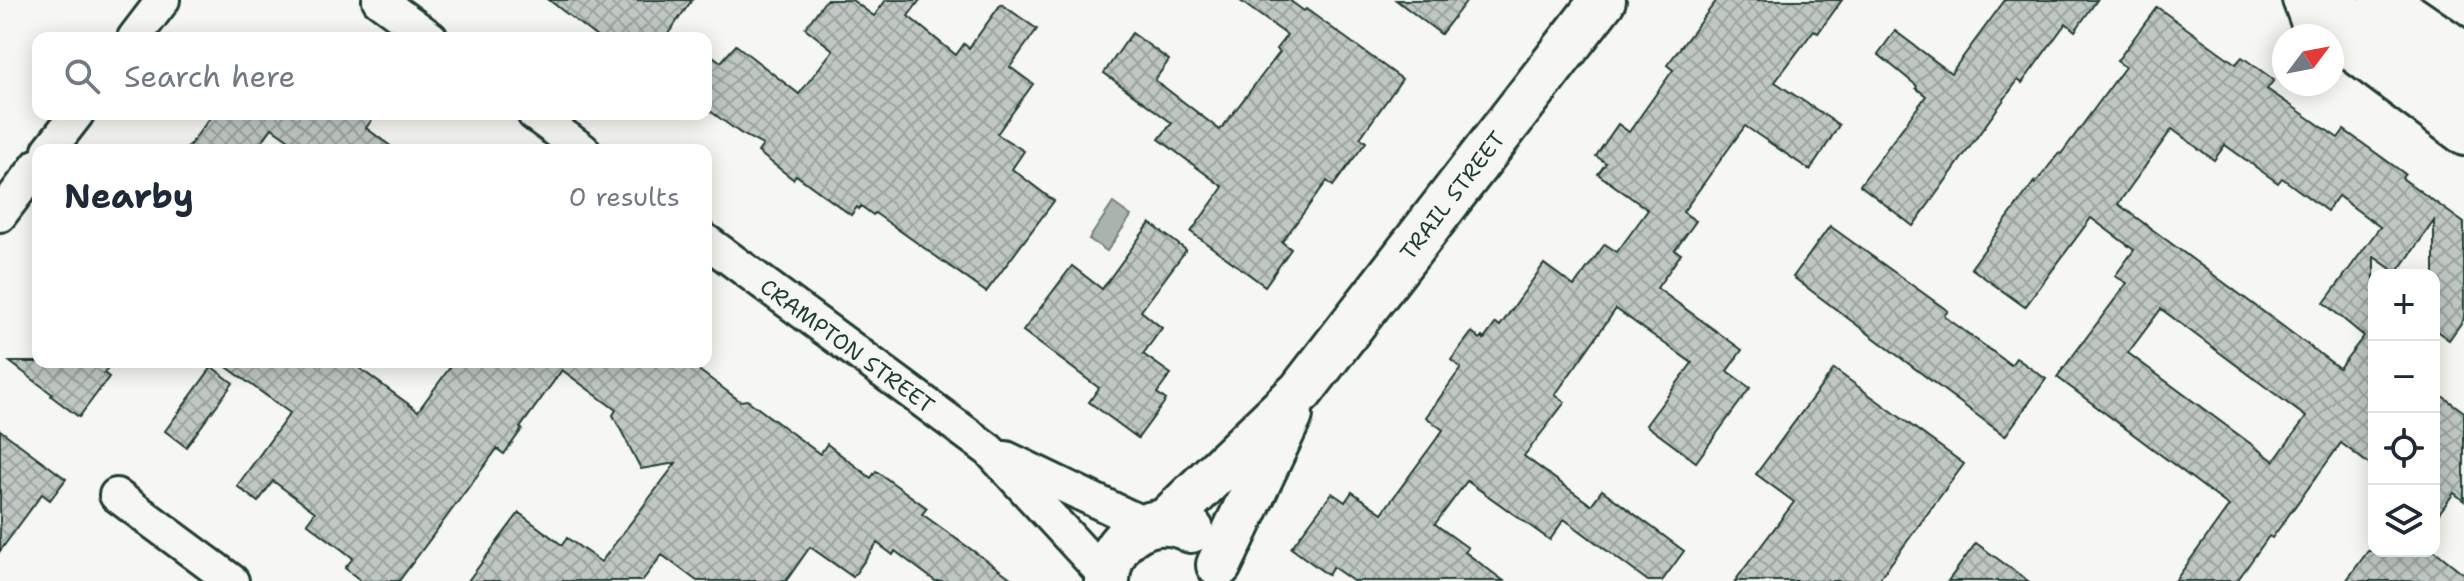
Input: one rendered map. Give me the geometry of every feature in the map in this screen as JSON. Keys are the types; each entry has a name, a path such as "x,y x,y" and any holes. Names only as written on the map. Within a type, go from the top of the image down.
{"street":[{"path":"139,32 163,0"},
{"path":"379,0 423,32"},
{"name":"TRAIL STREET","path":"1107,579 1110,560 1118,545 1131,532 1156,524 1301,391 1603,0"},
{"path":"2299,0 2311,24"},
{"path":"2325,0 2464,101"},
{"path":"2384,0 2464,55"},
{"path":"2344,49 2464,139"},
{"path":"54,144 72,120"},
{"path":"542,120 575,144"},
{"path":"0,215 32,173"},
{"name":"CRAMPTON STREET","path":"712,245 989,450 1107,579"},
{"name":"TRAIL STREET","path":"1220,573 1301,391"},
{"name":"CRAMPTON STREET","path":"989,450 1156,524"},
{"path":"116,495 232,581"},
{"path":"1156,524 1183,526 1199,535 1212,548 1220,573"}],"shaded area":[{"path":"1113,203 1131,216 1107,251 1089,239"}],"building":[{"path":"549,0 692,0 669,32 590,32"},
{"path":"826,0 852,0 874,16 886,0 920,0 908,16 956,55 964,44 969,48 1001,4 1037,29 1010,67 1033,84 997,134 1024,151 1012,169 1054,201 986,292 875,213 873,215 861,206 851,215 796,175 793,179 758,152 763,145 712,112 712,55 721,62 736,45 799,94 833,50 805,28"},
{"path":"1239,0 1289,0 1402,79 1360,138 1366,142 1333,186 1327,181 1282,242 1291,249 1265,286 1191,232 1223,187 1159,139 1172,123 1104,73 1132,33 1169,60 1155,80 1220,130 1280,52 1276,49 1287,35"},
{"path":"1396,0 1467,0 1441,34"},
{"path":"1717,0 1842,0 1818,33 1814,30 1775,82 1839,125 1823,151 1810,170 1745,126 1683,212 1696,221 1675,250 1681,254 1657,288 1742,350 1727,371 1750,388 1696,462 1646,425 1692,363 1616,309 1555,395 1565,402 1524,456 1591,505 1602,490 1684,551 1662,581 1648,581 1564,519 1550,540 1467,481 1435,524 1468,548 1465,552 1504,581 1353,581 1333,567 1328,575 1291,548 1332,493 1345,502 1352,492 1382,513 1443,430 1426,417 1461,368 1451,360 1472,332 1484,339 1496,323 1500,326 1544,264 1574,286 1605,244 1617,252 1648,210 1598,174 1606,163 1596,156 1618,124 1629,132 1673,70 1667,65"},
{"path":"2005,0 2097,0 2075,31 2066,23 2022,83 2018,80 1913,226 1860,185 1926,96 1878,54 1895,31 1951,73"},
{"path":"2157,7 2236,64 2242,57 2272,79 2267,89 2272,96 2277,96 2338,138 2344,130 2405,174 2402,178 2464,223 2464,319 2449,340 2440,333 2440,269 2434,269 2434,221 2400,269 2391,269 2374,257 2374,269 2368,269 2368,463 2341,443 2237,581 2175,581 2229,506 2057,377 2127,283 2115,276 2134,250 2091,218 2025,307 1971,268 2125,67 2117,61","holes":["2172,129 2214,160 2225,145 2278,183 2282,178 2327,211 2338,196 2380,227 2324,303 2364,336 2339,368 2118,204","2161,309 2306,417 2274,461 2128,353"]},
{"path":"208,120 372,120 366,128 388,144 295,144 272,128 260,144 190,144"},
{"path":"1150,223 1186,250 1141,311 1162,328 1143,354 1171,374 1157,393 1166,400 1138,438 1089,402 1099,388 1023,331 1072,266 1102,289"},
{"path":"1830,226 1948,311 1944,316 2011,365 2016,358 2046,379 2005,436 1793,277"},
{"path":"10,362 32,362 32,368 108,368 104,373 109,377 79,417"},
{"path":"211,368 233,383 186,447 165,431"},
{"path":"228,368 359,368 418,411 450,368 696,368 740,401 747,400 820,454 827,444 871,478 876,471 927,508 922,514 1015,581 935,581 895,551 893,555 877,543 853,577 810,547 786,581 697,581 662,555 642,581 468,581 519,513 562,545 567,538 601,562 676,463 641,469 613,415 616,410 562,370 504,454 497,449 399,581 361,581 345,568 353,558 307,523 315,512 273,481 258,502 237,486 290,413"},
{"path":"1834,369 1964,464 1878,581 1735,581 1794,502 1756,474"},
{"path":"2440,394 2464,412 2464,501 2454,493 2440,512"},
{"path":"0,430 66,479 50,500 42,494 0,551"},
{"path":"1976,543 2028,581 1948,581"},
{"path":"2368,551 2368,557 2440,555 2464,574 2464,581 2346,581"}]}
